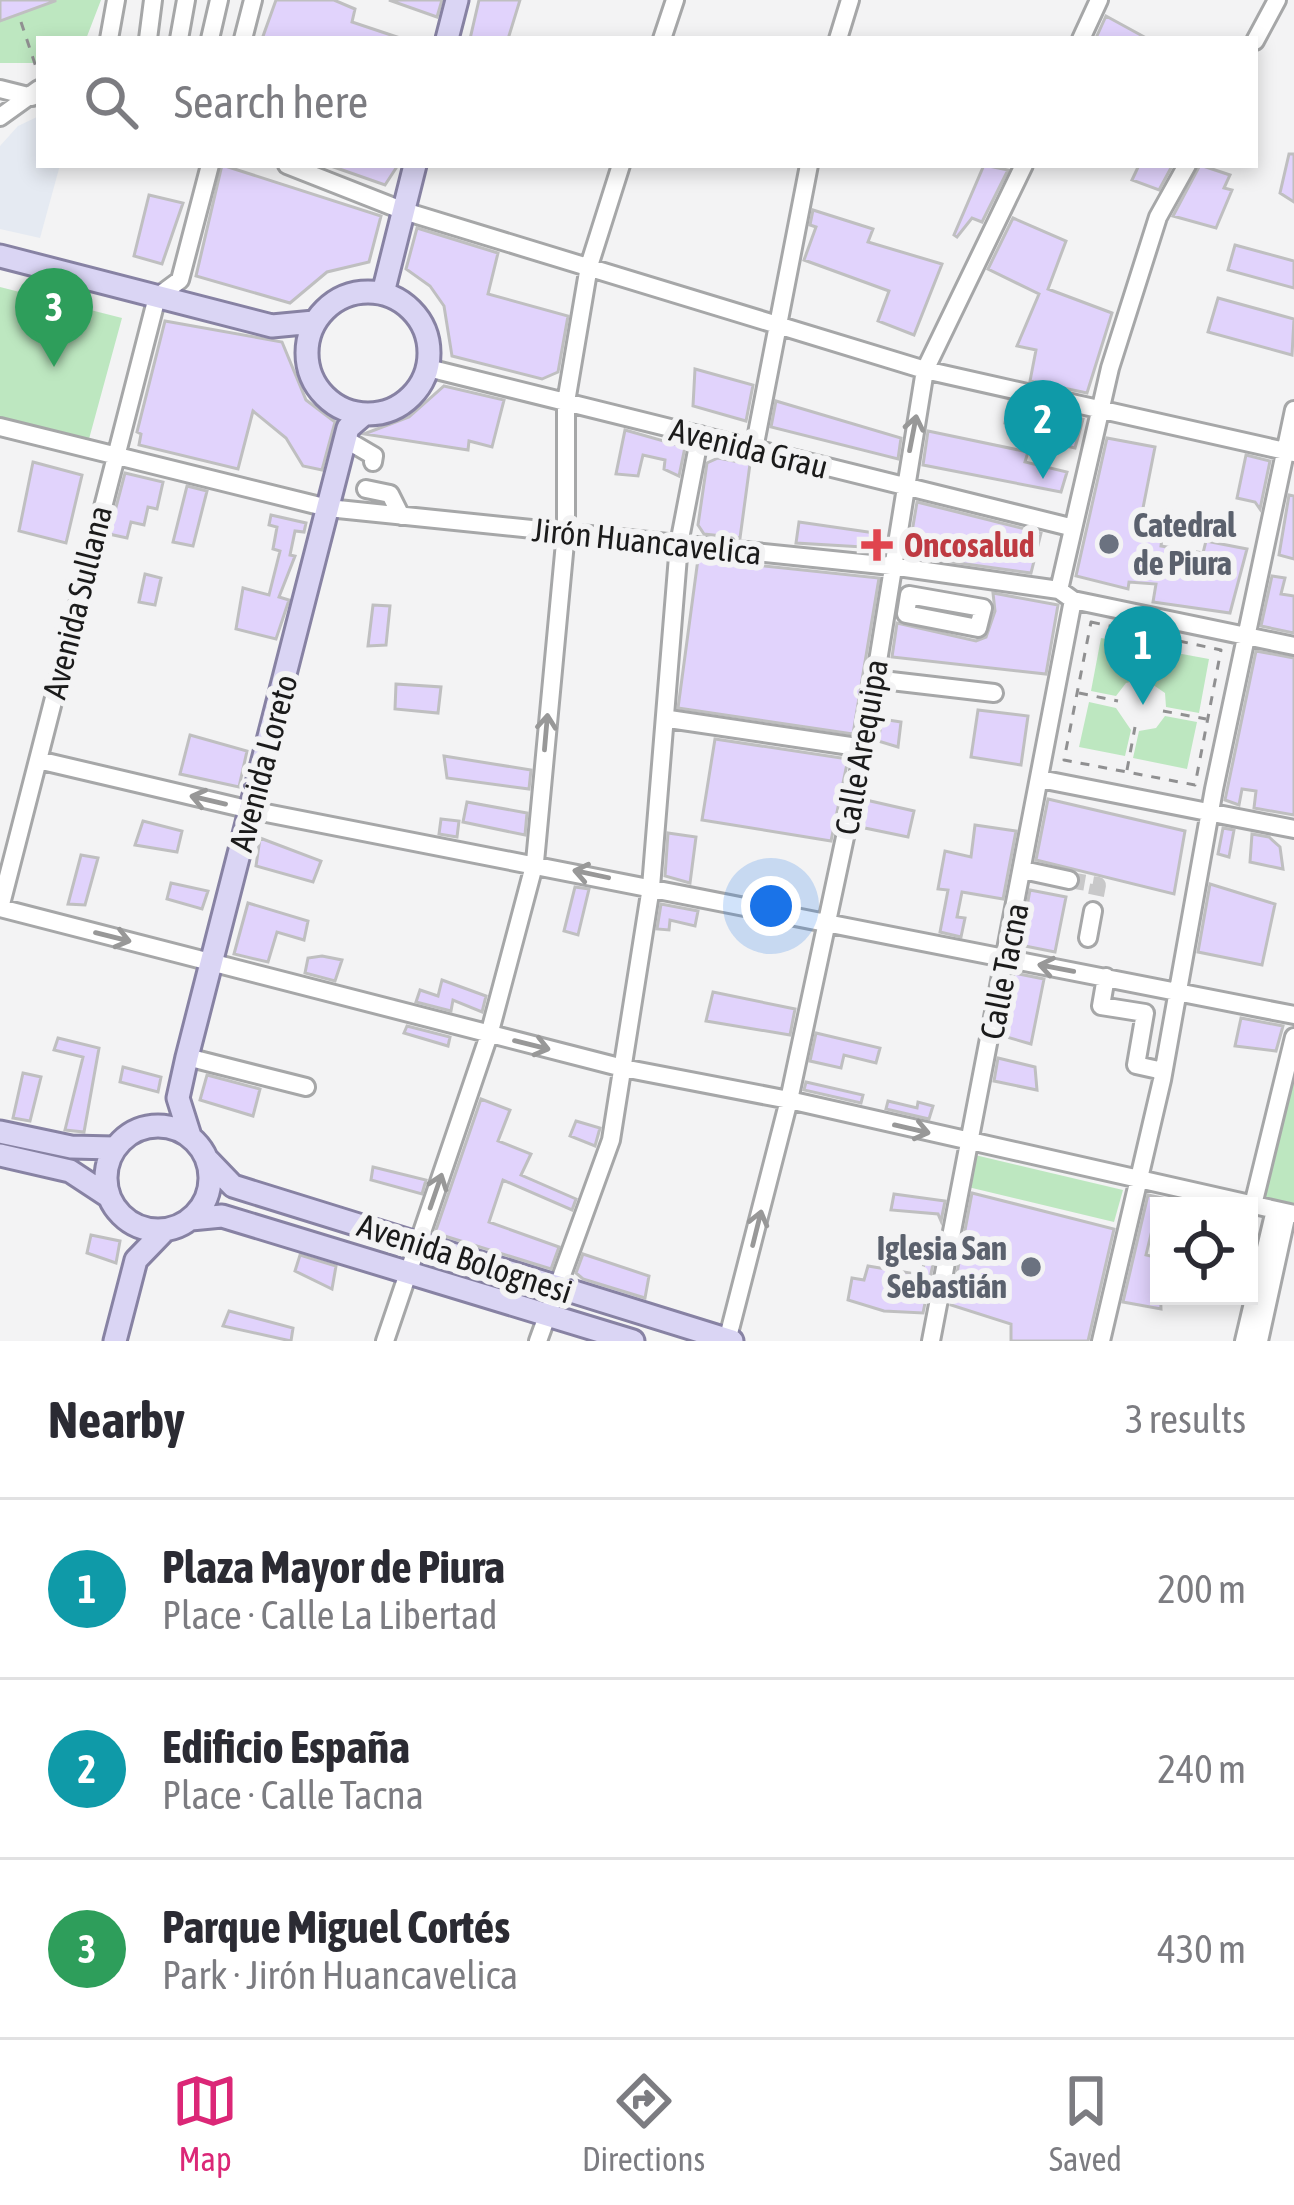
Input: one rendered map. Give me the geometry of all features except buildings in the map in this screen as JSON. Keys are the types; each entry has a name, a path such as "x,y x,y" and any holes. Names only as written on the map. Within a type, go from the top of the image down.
{"main road":[{"path":"448,36 457,0"},
{"path":"383,293 414,168"},
{"path":"0,256 272,326 314,322 352,294 383,293 416,314 426,330 428,368 411,398 380,414 349,422 318,390 306,350 314,322"},
{"path":"272,326 306,350"},
{"name":"Avenida Loreto","path":"178,1098 349,422"},
{"path":"0,1132 70,1147 114,1148 151,1126 178,1098 190,1136 208,1160 208,1193 191,1219 166,1230 136,1260 115,1341"},
{"path":"151,1126 190,1136"},
{"path":"108,1196 106,1171 114,1148"},
{"path":"0,1155 70,1172 108,1196 122,1216 136,1260"},
{"name":"Avenida Bolognesi","path":"208,1160 233,1186 729,1341"},
{"path":"122,1216 142,1228 166,1230"},
{"name":"Avenida Bolognesi","path":"191,1219 222,1216 633,1341"}],"street":[{"path":"110,36 116,0"},
{"path":"148,36 153,0"},
{"path":"180,36 186,0"},
{"path":"210,36 219,0"},
{"path":"244,36 253,0"},
{"path":"663,36 676,0"},
{"path":"839,36 850,0"},
{"path":"1082,36 1099,0"},
{"path":"1258,36 1277,0"},
{"path":"0,89 35,94"},
{"path":"0,117 35,94"},
{"name":"Avenida Sullana","path":"0,908 157,297 180,280 209,168"},
{"path":"295,168 404,211 925,370 1289,452"},
{"path":"385,1341 489,1035 535,862 566,532 566,402 589,266 621,168"},
{"path":"754,449 808,168"},
{"name":"Calle Arequipa","path":"729,1341 789,1100 864,748 925,370 1023,168"},
{"name":"Calle Tacna","path":"931,1341 1040,779 1066,595 1070,527 1158,218 1184,168"},
{"name":"Avenida Grau","path":"428,368 1070,527"},
{"path":"1101,1341 1163,1071 1210,810 1289,452 1294,410"},
{"path":"331,498 369,477 374,456 349,422"},
{"name":"Jirón Huancavelica","path":"0,427 401,516 891,566 1066,595 1294,646"},
{"path":"538,1341 611,1140 651,887 679,544 700,436"},
{"path":"369,477 390,494 401,516"},
{"path":"884,608 906,614"},
{"path":"874,679 994,693"},
{"path":"668,719 864,748"},
{"path":"38,760 251,810 535,862 1294,1015"},
{"path":"1040,779 1294,829"},
{"path":"1023,870 1070,880"},
{"path":"0,908 623,1068 789,1100 1217,1197"},
{"path":"1088,938 1093,911"},
{"path":"1106,977 1101,1006 1145,1013 1136,1065 1163,1071"},
{"path":"1255,1197 1294,1037"},
{"path":"188,1057 306,1087"},
{"path":"1244,1341 1286,1212"},
{"path":"1259,1341 1286,1212"}],"path":[{"path":"21,22 36,65"},
{"path":"1091,622 1221,650 1196,785 1064,760 1077,693 1091,622"},
{"path":"1144,682 1154,635"},
{"path":"1077,693 1118,701"},
{"path":"1163,710 1208,719"},
{"path":"1126,772 1135,727"}],"shaded area":[{"path":"36,117 36,168 59,168 40,238 0,229 0,146 18,126"}],"green space":[{"path":"0,0 101,0 87,36 36,36 36,63 0,63"},
{"path":"0,287 122,318 89,439 0,417"},
{"path":"1101,638 1146,646 1139,680 1126,683 1116,696 1091,691"},
{"path":"1155,649 1209,659 1199,713 1166,707 1165,693 1149,682"},
{"path":"1089,702 1116,708 1131,730 1125,756 1079,747"},
{"path":"1165,716 1197,722 1187,769 1133,758 1139,731 1156,728"},
{"path":"1294,1037 1294,1214 1258,1206 1255,1197"},
{"path":"975,1155 1123,1190 1114,1222 968,1187"}],"tunnel":[{"path":"1069,880 1098,885 1093,911"}],"place":[{"name":"Parque Miguel Cortés","path":"54,367"},
{"name":"Edificio España","path":"1043,479"},
{"name":"Catedral de Piura","path":"1109,544"},
{"name":"Oncosalud","path":"877,545"},
{"name":"Plaza Mayor de Piura","path":"1143,705"},
{"name":"Iglesia San Sebastián","path":"1031,1267"}]}
